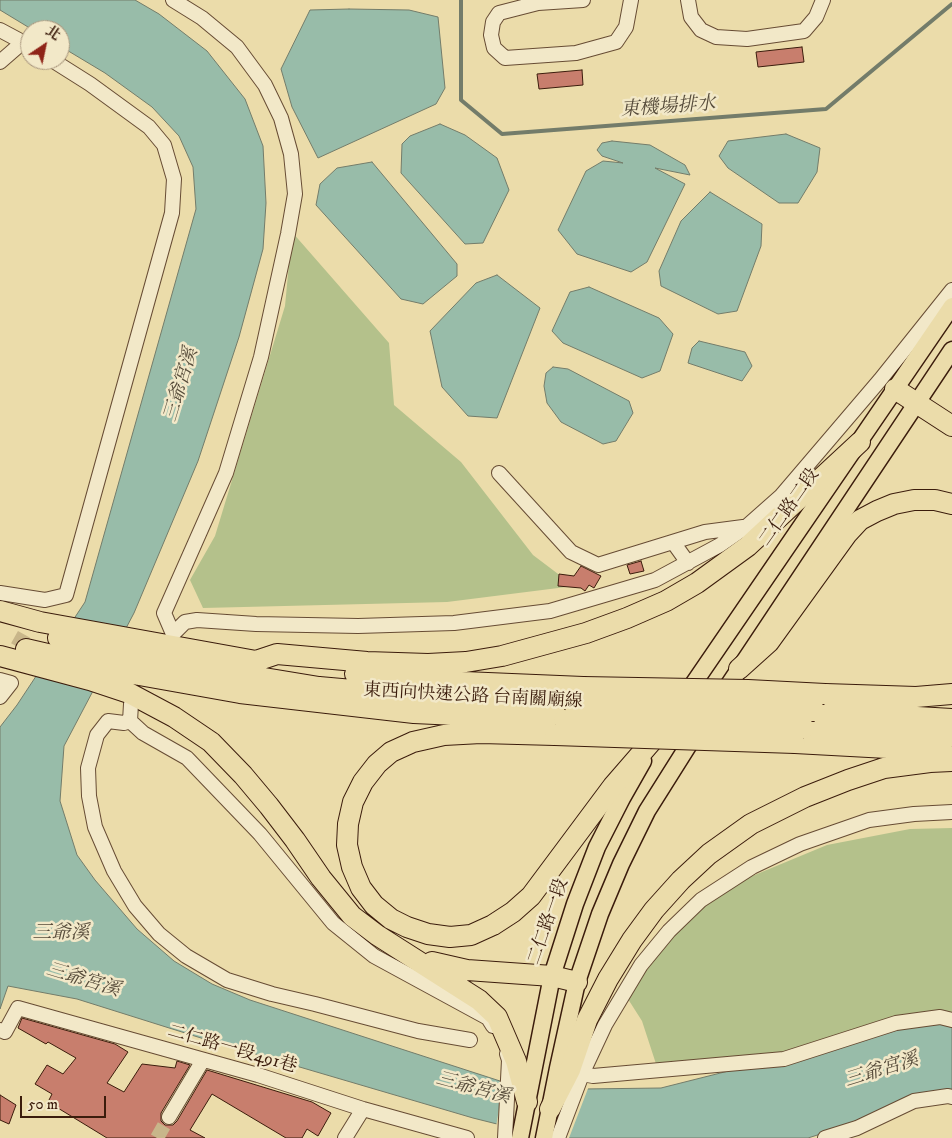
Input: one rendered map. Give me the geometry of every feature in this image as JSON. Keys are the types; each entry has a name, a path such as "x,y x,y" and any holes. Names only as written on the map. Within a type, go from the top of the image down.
{"highway":[{"path":"896,389 952,426"},
{"path":"256,661 277,654 375,662 428,664 466,662 502,656 586,634 666,601 697,582 748,546 860,442"},
{"path":"739,669 769,642 846,534 860,520 894,504 914,500 935,500 952,504"},
{"path":"0,611 20,647 90,680 147,668 256,661 324,671 440,681 569,712"},
{"name":"東西向快速公路 台南關廟線","path":"0,624 20,647"},
{"name":"東西向快速公路 台南關廟線","path":"0,643 147,668 800,736 952,736"},
{"path":"147,668 174,717 211,742 243,775 269,806 352,916 377,936 479,1000 497,1017 520,1061 527,1102"},
{"path":"659,733 613,786 531,896 513,912 493,925 471,934 450,937 428,934 391,919 374,906 361,888 352,867 347,845 348,824 354,802 363,782 377,764 391,752 413,742 444,735 481,733 569,712 748,690 916,697 952,694"},
{"name":"東西向快速公路 台南關廟線","path":"569,712 814,711 952,719"},
{"path":"800,736 952,751"},
{"path":"550,1109 577,1072 587,1020 608,979 632,940 681,880 709,854 751,824 805,797 848,780 884,768 930,762 952,762"},
{"path":"406,953 447,966 467,970 552,976 577,982"}],"main road":[{"name":"二仁路二段","path":"659,733 952,306"},
{"path":"577,1072 577,982 600,914 621,864 647,811 674,767 952,350"},
{"name":"二仁路一段","path":"520,1061 597,847 659,733"},
{"path":"520,1138 527,1102"},
{"path":"544,1138 550,1109"}],"street":[{"path":"130,721 164,613 226,473 261,357 295,194 291,154 281,118 265,85 237,47 202,18 173,0"},
{"path":"583,0 538,2 499,13 492,22 490,35 494,48 505,58 576,53 616,42 626,27 631,0"},
{"path":"688,0 691,17 701,30 716,37 747,39 804,31 816,17 822,0"},
{"path":"0,30 20,40"},
{"path":"0,62 20,49"},
{"path":"0,593 45,600 66,595 172,214 174,179 164,146 149,127 68,70"},
{"path":"147,668 185,622 197,620 256,624 358,626 454,623 550,611 654,580 720,545 746,527 781,496 880,380 952,290"},
{"path":"499,473 571,552 598,565 705,532 746,527"},
{"path":"672,542 688,563"},
{"path":"20,647 45,600"},
{"path":"0,680 11,683 0,697"},
{"path":"130,721 124,723 108,721 97,734 88,768 89,796 94,827 114,871 135,906 159,934 186,956 228,980 272,994 418,1031 470,1040"},
{"path":"130,721 143,733 187,758 260,834 334,923 374,956 488,1018 501,1040 520,1061 505,1138"},
{"path":"558,1138 577,1072 641,965 669,930 702,900 752,867 800,844 869,820 914,814 952,812"},
{"name":"二仁路一段491巷","path":"0,1030 4,1032 18,1008 204,1060 363,1109 467,1138"},
{"path":"577,1072 784,1059 896,1024 940,1017 952,1020"},
{"path":"169,1117 204,1060"},
{"path":"824,1138 857,1128 914,1101 948,1096 952,1098"},
{"path":"345,1138 363,1109"}],"green space":[{"path":"292,232 389,343 394,405 461,462 533,555 574,586 447,602 203,608 190,580 215,536 285,306"},
{"path":"952,828 952,1020 784,1059 658,1070 642,1021 628,999 640,978 669,940 706,904 745,879 827,845 910,829"}],"water":[{"name":"三爺溪","path":"0,0 135,0 159,14 207,51 245,99 263,146 266,203 263,249 239,337 198,461 134,613 64,746 60,801 77,855 95,880 137,929 174,961 212,984 250,1000 500,1081 583,1089 661,1088 895,1029 940,1023 952,1025 952,1092 808,1138 553,1138 473,1118 201,1038 77,999 8,986 0,1009 0,727 17,705 85,602 196,209 193,167 179,136 152,107 105,73 70,52 70,20 20,20 20,22 0,10"},
{"path":"310,10 409,10 438,17 445,88 436,104 318,158 292,107 281,69"},
{"path":"440,124 465,135 497,158 509,190 483,243 465,244 401,173 402,144 410,136"},
{"path":"786,134 820,148 817,172 798,203 779,203 728,168 719,156 728,141"},
{"path":"612,141 650,145 685,165 690,175 655,168 685,184 647,262 631,272 577,254 558,230 586,171 603,161 623,163 602,156 597,150 602,143"},
{"path":"372,162 457,264 457,276 423,304 401,299 316,205 320,184 337,168"},
{"path":"710,192 762,224 761,246 737,311 718,314 661,286 659,271 681,221"},
{"path":"497,275 540,308 497,418 468,416 442,387 430,331 476,283"},
{"path":"589,287 659,318 673,334 660,371 642,378 563,343 552,331 570,292"},
{"path":"699,341 745,352 752,366 742,381 688,363 692,348"},
{"path":"553,367 568,369 629,401 633,413 616,441 603,444 561,422 547,403 544,386 546,373"}],"pier":[{"path":"504,1079 589,1086 569,1138 543,1138 496,1127"}],"building":[{"path":"802,47 804,62 758,67 756,52"},
{"path":"582,70 583,85 539,89 537,74"},
{"path":"641,561 644,571 630,574 627,565"},
{"path":"581,566 601,576 594,588 589,585 585,591 581,588 558,586 559,574 574,576"},
{"path":"22,1018 115,1044 128,1052 107,1083 124,1092 142,1064 175,1068 177,1061 190,1065 161,1113 161,1121 165,1125 173,1125 177,1121 207,1070 312,1102 331,1113 318,1136 307,1129 302,1138 286,1138 212,1094 190,1130 205,1138 107,1138 48,1102 52,1094 35,1084 47,1065 63,1074 76,1058 18,1028"},
{"path":"0,1095 16,1105 9,1124 0,1120"}],"waterway":[{"name":"東機場排水","path":"461,0 461,100 502,134 826,109 952,4"}],"tunnel":[{"path":"7,665 36,613"},
{"path":"157,1138 169,1117"}],"water label":[{"name":"三爺宮溪","path":"182,385"},
{"name":"三爺宮溪","path":"83,981"},
{"name":"三爺宮溪","path":"882,1071"},
{"name":"三爺宮溪","path":"473,1089"}]}
